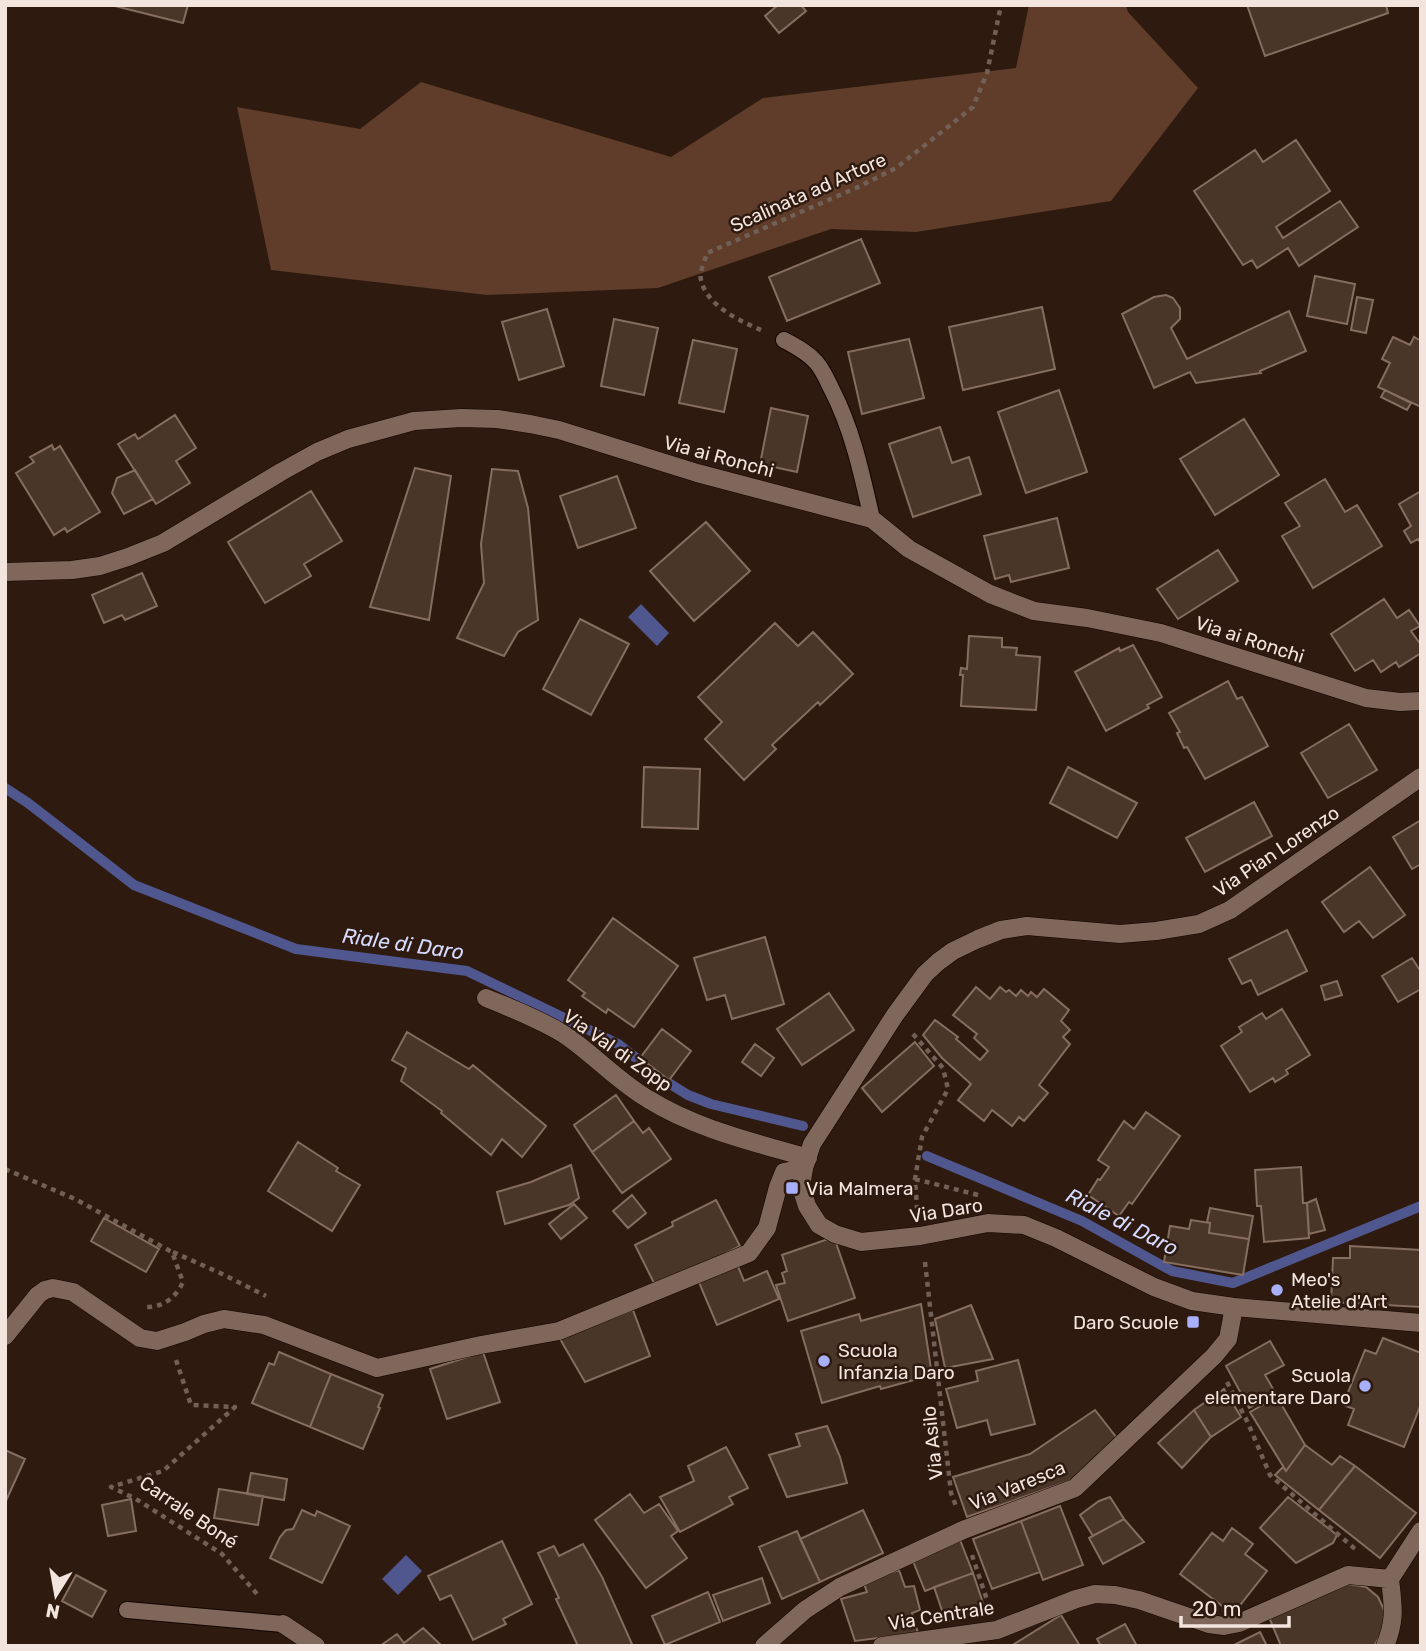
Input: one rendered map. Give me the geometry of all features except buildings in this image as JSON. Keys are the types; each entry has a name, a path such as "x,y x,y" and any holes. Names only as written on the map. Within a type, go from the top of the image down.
{"street":[{"name":"Via ai Ronchi","path":"5,572 72,570 100,566 163,543 317,452 348,439 414,421 497,419 559,430 697,473 872,519 909,549 990,594 1034,611 1087,618 1161,633 1366,698 1400,702 1421,701"},
{"name":"Via Pian Lorenzo","path":"808,1157 829,1117 895,1015 925,974 953,951 1001,930 1027,926 1120,934 1199,924 1230,910 1421,777"},
{"name":"Via Val di Zopp","path":"486,998 566,1036 647,1099 680,1116 728,1135 808,1157"},
{"name":"Via Daro","path":"808,1157 801,1187 807,1206 819,1225 835,1234 861,1242 920,1236 988,1223 1024,1225 1056,1237 1154,1287 1192,1301 1421,1323"},
{"path":"5,1336 38,1295 53,1288 73,1292 140,1338 149,1341 167,1339 224,1319 264,1325 377,1368 559,1331 749,1254 767,1228 784,1172 808,1157"},
{"name":"Via Varesca","path":"764,1646 805,1610 841,1587 963,1530 1075,1488 1214,1356 1228,1339 1234,1307"},
{"path":"1385,1646 1394,1613 1390,1579 1420,1533"},
{"name":"Via Centrale","path":"882,1646 997,1630 1095,1594 1139,1600 1209,1624 1224,1626 1239,1623 1348,1575 1390,1579"},
{"path":"284,1624 316,1646"}],"lane":[{"path":"784,340 804,351 815,361 839,404 857,453 872,519"},
{"path":"127,1610 284,1624"}],"path":[{"name":"Scalinata ad Artore","path":"784,340 732,317 706,293 700,278 707,253 896,168 972,107 987,73 1000,5"},
{"path":"895,1015 943,1068 948,1089 922,1137 915,1179 917,1210"},
{"path":"5,1169 75,1199 172,1252 220,1273"},
{"path":"915,1179 986,1197"},
{"path":"139,1306 153,1307 166,1303 178,1292 183,1282 172,1252"},
{"name":"Via Asilo","path":"925,1260 951,1493 997,1630"},
{"path":"1214,1356 1248,1423 1270,1475 1390,1579"},
{"name":"Carrale Boné","path":"164,1358 176,1358 191,1405 235,1407 163,1471 111,1487 136,1499 222,1554 284,1624"}],"shaded area":[{"path":"1029,5 1126,5 1128,12 1198,88 1111,201 916,232 831,229 658,288 487,295 271,270 237,107 360,129 421,82 671,157 763,98 1016,68"}],"water":[{"path":"641,604 669,633 657,646 628,617"},
{"path":"406,1555 422,1571 398,1595 382,1579"}],"waterway":[{"name":"Riale di Daro","path":"5,788 134,885 296,949 467,971 618,1044 688,1095 711,1104 803,1126"},
{"name":"Riale di Daro","path":"927,1156 1082,1221 1172,1271 1233,1283 1421,1206"}],"place":[{"name":"Via Malmera","path":"792,1188"},
{"name":"Meo's Atelie d'Art","path":"1277,1290"},
{"name":"Daro Scuole","path":"1193,1322"},
{"name":"Scuola Infanzia Daro","path":"824,1361"},
{"name":"Scuola elementare Daro","path":"1365,1386"}]}
